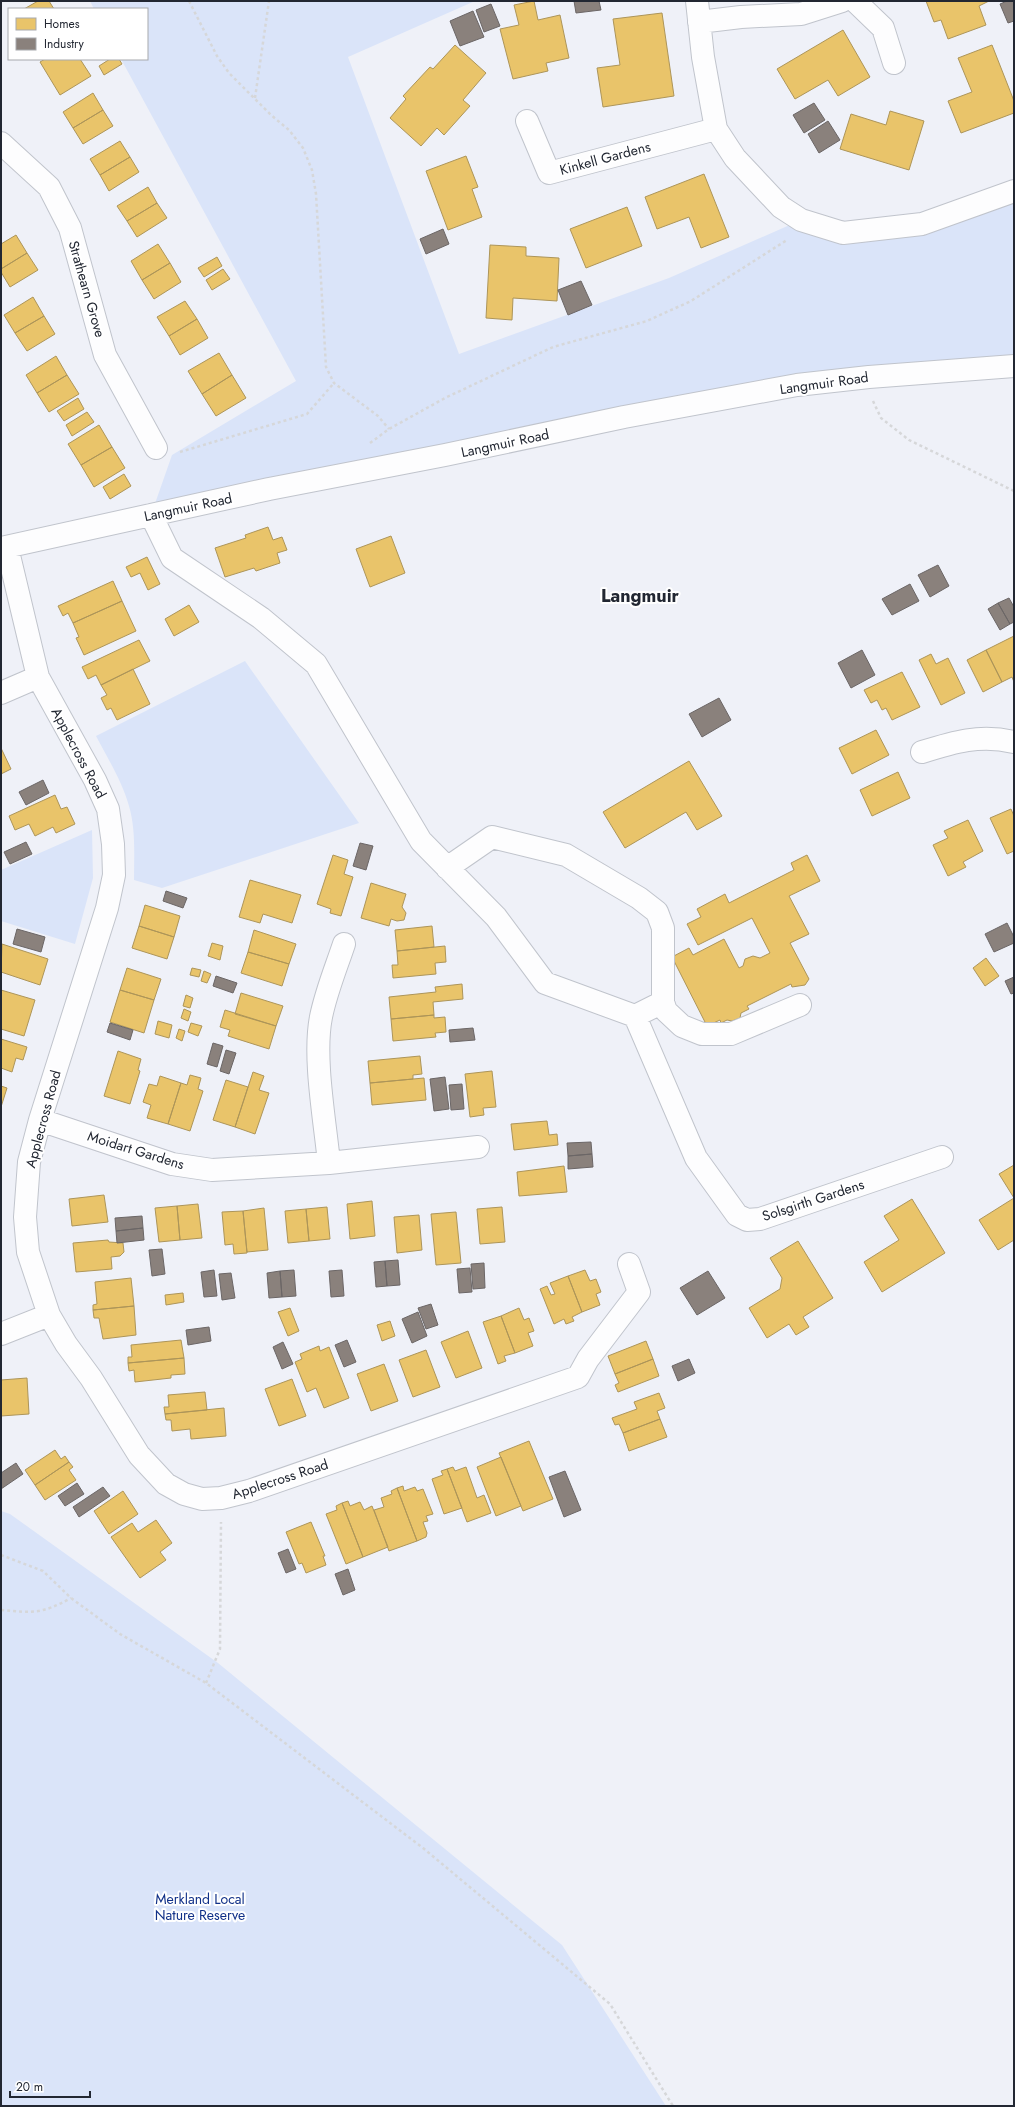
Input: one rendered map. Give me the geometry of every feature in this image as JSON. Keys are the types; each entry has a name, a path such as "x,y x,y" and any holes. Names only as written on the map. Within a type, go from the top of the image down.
{"street":[{"path":"842,1 801,14 741,17 698,11 716,129 735,158 781,207 801,220 843,233 922,224 1014,191"},
{"path":"855,1 883,28 894,63"},
{"name":"Kinkell Gardens","path":"527,121 549,173 716,129"},
{"name":"Strathearn Grove","path":"1,143 49,187 70,228 105,355 156,448"},
{"name":"Langmuir Road","path":"4,547 151,515 624,418 797,385 869,377 1014,366"},
{"path":"151,515 172,558 261,618 316,664 421,841 496,917 545,983 635,1016 663,1002"},
{"name":"Applecross Road","path":"4,547 38,677 96,780 108,809 113,844 114,867 107,908 40,1120 29,1162 25,1217 28,1252 49,1315 139,1455 166,1484 184,1494 202,1499 221,1498 249,1491 578,1377 588,1358 639,1292 629,1264"},
{"path":"1,693 38,677"},
{"path":"922,752 961,740 987,738 1014,742"},
{"path":"447,868 492,837 566,856 639,898 657,912 663,928 663,1002 666,1011 682,1026 702,1034 731,1034 800,1005"},
{"path":"329,1163 318,1038 321,1017 344,944"},
{"name":"Solsgirth Gardens","path":"635,1016 696,1158 737,1215 747,1220 760,1219 942,1157"},
{"name":"Moidart Gardens","path":"40,1120 172,1164 212,1170 329,1163 478,1147"},
{"path":"1,1334 49,1315"}],"path":[{"path":"189,1 217,56 230,73 255,99 289,130 303,148 312,170 316,194 319,232 323,345 326,367 334,383 378,416 389,429"},
{"path":"255,99 270,1"},
{"path":"364,448 389,429 445,398 553,347 647,321 691,301 787,241 801,220"},
{"path":"869,377 873,401 881,418 886,422 909,440 1014,491"},
{"path":"156,448 172,455 308,414 334,383"},
{"path":"206,1683 220,1649 221,1498"},
{"path":"1,1555 43,1571 71,1598 120,1634 206,1683 423,1848 610,2004 673,2106"},
{"path":"1,1610 28,1612 50,1610 71,1598"}],"green space":[{"path":"90,1 475,1 348,57 459,354 669,278 801,220 843,233 1014,191 1014,366 869,377 151,515 172,455 296,381 122,60 148,60 148,8 94,8"},
{"path":"245,661 359,823 162,888 134,880 134,834 129,806 119,779 96,736"},
{"path":"92,830 93,878 75,944 1,921 1,870"},
{"name":"Merkland Local Nature Reserve","path":"1,1511 10,1514 218,1663 562,1945 666,2106 1,2106"}],"building: Homes":[{"path":"38,1 49,1 53,8 26,8"},
{"path":"534,1 538,20 560,15 569,58 546,63 548,71 513,79 500,29 519,25 514,5"},
{"path":"926,1 989,1 979,6 986,25 948,39 941,20 934,22"},
{"path":"662,13 674,96 603,107 597,68 620,65 613,19"},
{"path":"843,30 870,77 838,96 828,80 795,99 777,69"},
{"path":"455,45 486,73 463,100 470,106 444,135 437,128 421,146 390,118 406,99 403,96 430,67 433,69"},
{"path":"992,45 1014,101 1014,113 961,133 948,101 972,92 958,58"},
{"path":"43,60 81,60 91,76 60,95 40,62"},
{"path":"108,60 120,60 122,64 104,75 99,66"},
{"path":"93,93 103,110 73,128 63,112"},
{"path":"103,110 113,126 83,144 73,128"},
{"path":"890,111 924,121 909,170 840,149 851,114 886,125"},
{"path":"120,141 130,157 100,175 90,159"},
{"path":"466,156 478,187 472,189 482,217 448,230 426,171"},
{"path":"130,157 139,172 109,191 100,175"},
{"path":"704,174 729,237 701,248 689,217 657,229 645,197"},
{"path":"148,187 157,203 127,221 117,206"},
{"path":"157,203 167,218 137,237 127,221"},
{"path":"627,207 642,246 586,268 570,229"},
{"path":"16,235 27,253 1,269 1,244"},
{"path":"158,244 170,263 142,280 131,261"},
{"path":"490,245 526,247 526,256 559,258 557,301 513,298 512,320 486,318"},
{"path":"27,253 38,270 10,287 1,272 1,269"},
{"path":"217,257 222,266 204,277 198,268"},
{"path":"170,263 181,282 154,299 142,280"},
{"path":"223,269 230,279 212,290 206,280"},
{"path":"33,297 44,316 15,333 4,315"},
{"path":"185,301 197,319 169,336 157,317"},
{"path":"44,316 55,334 27,351 15,333"},
{"path":"197,319 208,338 180,355 169,336"},
{"path":"219,353 232,375 202,394 188,371"},
{"path":"56,356 67,375 37,393 26,375"},
{"path":"67,375 79,394 49,412 37,393"},
{"path":"232,375 246,398 216,416 202,394"},
{"path":"78,398 84,409 64,421 57,411"},
{"path":"87,412 94,422 72,436 66,425"},
{"path":"99,425 112,447 81,465 68,444"},
{"path":"112,447 125,468 94,487 81,465"},
{"path":"124,474 131,486 110,499 103,487"},
{"path":"268,527 273,540 282,537 287,550 277,553 280,563 256,571 254,568 225,577 215,548 246,538 245,535"},
{"path":"391,536 405,573 370,587 356,549"},
{"path":"147,557 160,584 148,590 140,573 131,577 126,567"},
{"path":"113,581 122,601 73,623 68,613 63,616 58,606"},
{"path":"122,601 136,631 84,655 76,638 79,637 73,623"},
{"path":"189,605 199,622 174,636 165,619"},
{"path":"1014,636 1014,682 1012,677 1002,682 986,650"},
{"path":"139,640 150,661 101,685 96,675 88,679 82,667"},
{"path":"986,650 1002,682 983,692 967,660"},
{"path":"931,654 936,664 948,658 965,693 941,705 919,660"},
{"path":"133,669 150,704 117,720 111,708 107,710 101,698 107,695 101,685"},
{"path":"902,672 920,707 892,720 886,708 882,710 877,700 871,703 864,690"},
{"path":"876,730 889,755 852,774 839,748"},
{"path":"1,748 11,769 1,774"},
{"path":"689,761 722,816 697,830 686,812 625,848 603,812"},
{"path":"898,772 910,798 872,816 860,790"},
{"path":"55,795 61,809 67,807 75,824 56,833 53,827 35,836 29,824 15,830 9,816"},
{"path":"1011,809 1014,816 1014,851 1007,854 990,818"},
{"path":"968,820 983,851 963,862 966,867 948,876 933,845 948,838 944,831"},
{"path":"333,855 348,860 344,874 353,877 341,916 330,913 331,909 317,904"},
{"path":"807,855 820,881 789,896 809,934 790,943 809,979 805,985 792,987 791,984 747,1006 749,1009 741,1013 740,1018 732,1021 727,1020 721,1023 720,1020 707,1026 672,957 689,948 693,955 724,939 739,968 743,966 745,959 753,956 760,958 770,953 752,918 698,945 687,924 701,917 697,909 725,894 729,903 794,870 791,863"},
{"path":"250,880 301,895 292,923 263,914 260,923 239,917"},
{"path":"371,883 406,894 402,907 406,913 404,920 397,921 391,919 389,926 361,918"},
{"path":"145,905 180,916 174,937 139,926"},
{"path":"139,926 174,937 167,959 132,948"},
{"path":"432,926 434,947 397,951 395,930"},
{"path":"254,930 296,944 289,964 248,952"},
{"path":"212,943 223,946 220,960 208,956"},
{"path":"2,944 48,959 40,985 1,972"},
{"path":"445,946 446,962 435,963 436,974 393,978 392,965 398,965 397,951"},
{"path":"248,952 289,964 282,986 241,973"},
{"path":"986,958 999,976 985,986 973,968"},
{"path":"127,968 161,979 154,1000 120,990"},
{"path":"192,968 201,970 199,977 190,975"},
{"path":"204,971 211,974 207,983 201,981"},
{"path":"462,984 463,999 433,1002 434,1015 391,1019 389,997 436,992 435,987"},
{"path":"1,990 35,1000 24,1036 1,1029"},
{"path":"120,990 154,1000 144,1033 110,1022"},
{"path":"241,993 283,1006 276,1026 235,1014"},
{"path":"186,995 193,998 190,1008 183,1006"},
{"path":"184,1009 191,1012 188,1021 181,1018"},
{"path":"225,1010 276,1026 269,1049 228,1036 230,1030 220,1027"},
{"path":"434,1015 434,1018 445,1017 446,1032 435,1033 436,1037 393,1041 391,1019"},
{"path":"158,1021 172,1025 169,1038 155,1034"},
{"path":"191,1023 202,1026 198,1036 188,1032"},
{"path":"179,1029 185,1031 182,1041 176,1038"},
{"path":"1,1039 27,1047 23,1060 16,1058 12,1072 1,1068"},
{"path":"118,1051 141,1059 138,1070 140,1071 130,1104 104,1096"},
{"path":"420,1056 422,1074 413,1075 413,1079 370,1083 368,1061"},
{"path":"492,1071 496,1107 483,1108 484,1115 470,1117 465,1074"},
{"path":"253,1072 264,1076 259,1090 269,1093 255,1134 235,1127"},
{"path":"190,1075 201,1078 198,1089 203,1091 190,1131 168,1124 181,1083 187,1085"},
{"path":"160,1076 181,1083 168,1124 147,1118 151,1105 143,1102 149,1084 157,1086"},
{"path":"424,1078 426,1100 372,1105 370,1083"},
{"path":"226,1080 248,1087 235,1127 213,1120"},
{"path":"1,1086 7,1088 1,1107"},
{"path":"547,1121 549,1135 557,1134 558,1145 514,1150 511,1124"},
{"path":"1014,1165 1014,1198 999,1174"},
{"path":"564,1166 567,1192 519,1196 517,1172"},
{"path":"104,1195 108,1222 72,1226 69,1199"},
{"path":"1014,1198 1014,1240 998,1250 979,1220"},
{"path":"912,1199 945,1253 882,1292 864,1262 899,1240 884,1216"},
{"path":"372,1201 375,1236 350,1239 347,1204"},
{"path":"198,1204 202,1238 180,1240 177,1206"},
{"path":"177,1206 180,1240 159,1242 155,1208"},
{"path":"327,1207 330,1239 309,1241 306,1209"},
{"path":"502,1207 505,1242 480,1244 477,1209"},
{"path":"264,1208 268,1250 247,1252 243,1211"},
{"path":"306,1209 309,1241 288,1243 285,1211"},
{"path":"243,1211 247,1253 234,1254 233,1244 225,1245 222,1212"},
{"path":"456,1212 461,1263 436,1265 431,1214"},
{"path":"419,1215 422,1250 397,1253 394,1217"},
{"path":"108,1240 109,1242 123,1243 124,1252 120,1256 111,1257 112,1269 76,1272 73,1243"},
{"path":"798,1241 833,1298 803,1317 809,1327 796,1335 789,1324 767,1338 749,1308 780,1289 782,1278 770,1258"},
{"path":"585,1270 590,1281 596,1279 601,1292 596,1294 600,1305 582,1312 568,1276"},
{"path":"568,1276 582,1312 572,1317 574,1321 566,1324 564,1319 554,1324 540,1289 547,1286 551,1295 555,1294 550,1283"},
{"path":"131,1278 134,1306 93,1310 93,1305 97,1304 95,1282"},
{"path":"183,1293 184,1302 166,1305 165,1295"},
{"path":"134,1306 136,1335 103,1339 99,1318 94,1318 93,1310"},
{"path":"290,1308 299,1331 288,1336 278,1312"},
{"path":"519,1308 524,1320 529,1318 534,1331 528,1333 533,1346 515,1353 501,1316"},
{"path":"501,1316 515,1353 504,1356 506,1361 498,1364 483,1322"},
{"path":"390,1321 395,1336 382,1341 377,1325"},
{"path":"468,1331 482,1368 456,1378 441,1342"},
{"path":"181,1340 184,1358 128,1363 128,1357 132,1357 131,1345"},
{"path":"646,1341 653,1359 615,1374 608,1356"},
{"path":"319,1346 320,1351 329,1347 349,1398 324,1408 316,1388 307,1392 295,1362 302,1359 300,1354"},
{"path":"426,1350 440,1387 413,1397 399,1360"},
{"path":"184,1358 185,1374 171,1375 171,1378 135,1382 134,1370 129,1371 128,1363"},
{"path":"653,1359 659,1376 618,1392 615,1385 619,1383 615,1374"},
{"path":"384,1364 398,1401 371,1411 357,1374"},
{"path":"27,1378 29,1414 1,1416 1,1380"},
{"path":"292,1379 306,1416 279,1426 265,1389"},
{"path":"205,1392 207,1410 165,1414 164,1407 169,1407 168,1395"},
{"path":"659,1393 665,1408 657,1411 660,1419 623,1433 619,1424 615,1425 612,1418 637,1409 634,1402"},
{"path":"224,1408 226,1436 191,1439 190,1429 172,1431 171,1420 166,1420 165,1414"},
{"path":"660,1419 667,1437 629,1451 623,1433"},
{"path":"529,1441 553,1499 523,1511 499,1453"},
{"path":"55,1450 61,1459 65,1456 69,1462 35,1485 25,1470"},
{"path":"501,1457 521,1506 496,1516 477,1467"},
{"path":"69,1462 73,1467 69,1470 76,1480 45,1500 35,1485"},
{"path":"453,1467 455,1471 466,1467 477,1498 484,1495 491,1513 467,1522 447,1469"},
{"path":"447,1469 462,1508 444,1514 432,1479 443,1475 441,1471"},
{"path":"403,1486 404,1491 415,1487 417,1491 423,1489 433,1514 426,1516 428,1521 423,1522 427,1533 426,1537 417,1541 397,1488"},
{"path":"397,1488 417,1541 389,1551 374,1510 384,1507 381,1498 392,1494 391,1491"},
{"path":"123,1491 138,1514 109,1534 94,1511"},
{"path":"348,1501 350,1506 360,1502 364,1510 372,1506 388,1547 363,1557 342,1503"},
{"path":"342,1503 363,1557 346,1564 326,1514 337,1510 336,1506"},
{"path":"156,1520 172,1543 160,1552 166,1560 140,1578 111,1537 132,1523 138,1532"},
{"path":"311,1522 325,1556 323,1556 326,1565 306,1573 302,1563 299,1564 286,1532"}],"building: Industry":[{"path":"574,1 599,1 601,10 576,13"},
{"path":"1007,1 1014,1 1014,21 1008,23 1000,4"},
{"path":"491,4 500,26 484,32 476,10"},
{"path":"473,11 484,37 460,46 450,21"},
{"path":"814,103 825,120 804,133 793,115"},
{"path":"828,121 840,140 819,153 808,134"},
{"path":"443,229 449,244 426,254 420,239"},
{"path":"581,281 592,305 568,315 558,290"},
{"path":"938,565 949,586 930,597 918,575"},
{"path":"910,584 919,601 892,615 882,599"},
{"path":"1009,598 1014,607 1014,622 1010,624 998,603"},
{"path":"998,603 1010,624 1000,630 988,609"},
{"path":"862,650 875,675 851,688 838,663"},
{"path":"719,698 731,720 702,737 689,714"},
{"path":"43,780 49,793 26,805 19,792"},
{"path":"26,842 32,854 10,864 4,852"},
{"path":"360,843 373,846 366,870 353,866"},
{"path":"166,891 187,898 183,908 163,901"},
{"path":"1007,923 1014,937 1014,943 994,952 985,934"},
{"path":"17,929 45,937 41,952 13,944"},
{"path":"216,976 237,983 233,993 213,986"},
{"path":"1014,977 1014,993 1011,994 1005,981"},
{"path":"110,1023 133,1030 130,1040 107,1032"},
{"path":"473,1028 475,1040 450,1042 449,1030"},
{"path":"213,1043 223,1046 217,1067 207,1064"},
{"path":"226,1050 236,1053 229,1074 220,1071"},
{"path":"445,1077 449,1109 434,1111 430,1079"},
{"path":"462,1084 464,1109 451,1110 449,1085"},
{"path":"591,1142 592,1154 568,1156 567,1143"},
{"path":"592,1154 593,1167 568,1169 568,1156"},
{"path":"142,1216 143,1228 116,1231 115,1218"},
{"path":"143,1228 144,1240 117,1243 116,1231"},
{"path":"162,1249 165,1274 152,1276 149,1250"},
{"path":"398,1260 400,1285 387,1286 385,1261"},
{"path":"385,1261 387,1286 376,1287 374,1262"},
{"path":"484,1263 485,1288 473,1289 471,1264"},
{"path":"470,1268 472,1292 459,1293 457,1269"},
{"path":"214,1270 217,1296 204,1297 201,1272"},
{"path":"294,1270 296,1296 282,1297 280,1271"},
{"path":"342,1270 344,1296 331,1297 329,1271"},
{"path":"280,1271 282,1297 269,1298 267,1273"},
{"path":"708,1271 725,1298 697,1315 680,1288"},
{"path":"231,1273 235,1298 222,1300 219,1274"},
{"path":"431,1304 438,1325 426,1329 418,1308"},
{"path":"418,1312 427,1336 412,1343 402,1319"},
{"path":"209,1327 211,1341 188,1345 186,1330"},
{"path":"347,1340 356,1362 344,1367 335,1345"},
{"path":"283,1342 293,1364 282,1369 273,1347"},
{"path":"689,1359 695,1373 678,1381 672,1366"},
{"path":"16,1463 23,1474 1,1489 1,1473"},
{"path":"565,1471 581,1510 564,1517 549,1477"},
{"path":"77,1483 84,1494 65,1506 58,1496"},
{"path":"103,1487 110,1496 79,1517 73,1507"},
{"path":"288,1549 296,1569 286,1573 278,1553"},
{"path":"348,1569 355,1590 343,1595 335,1574"}],"district":[{"name":"Langmuir","path":"640,596"}]}
